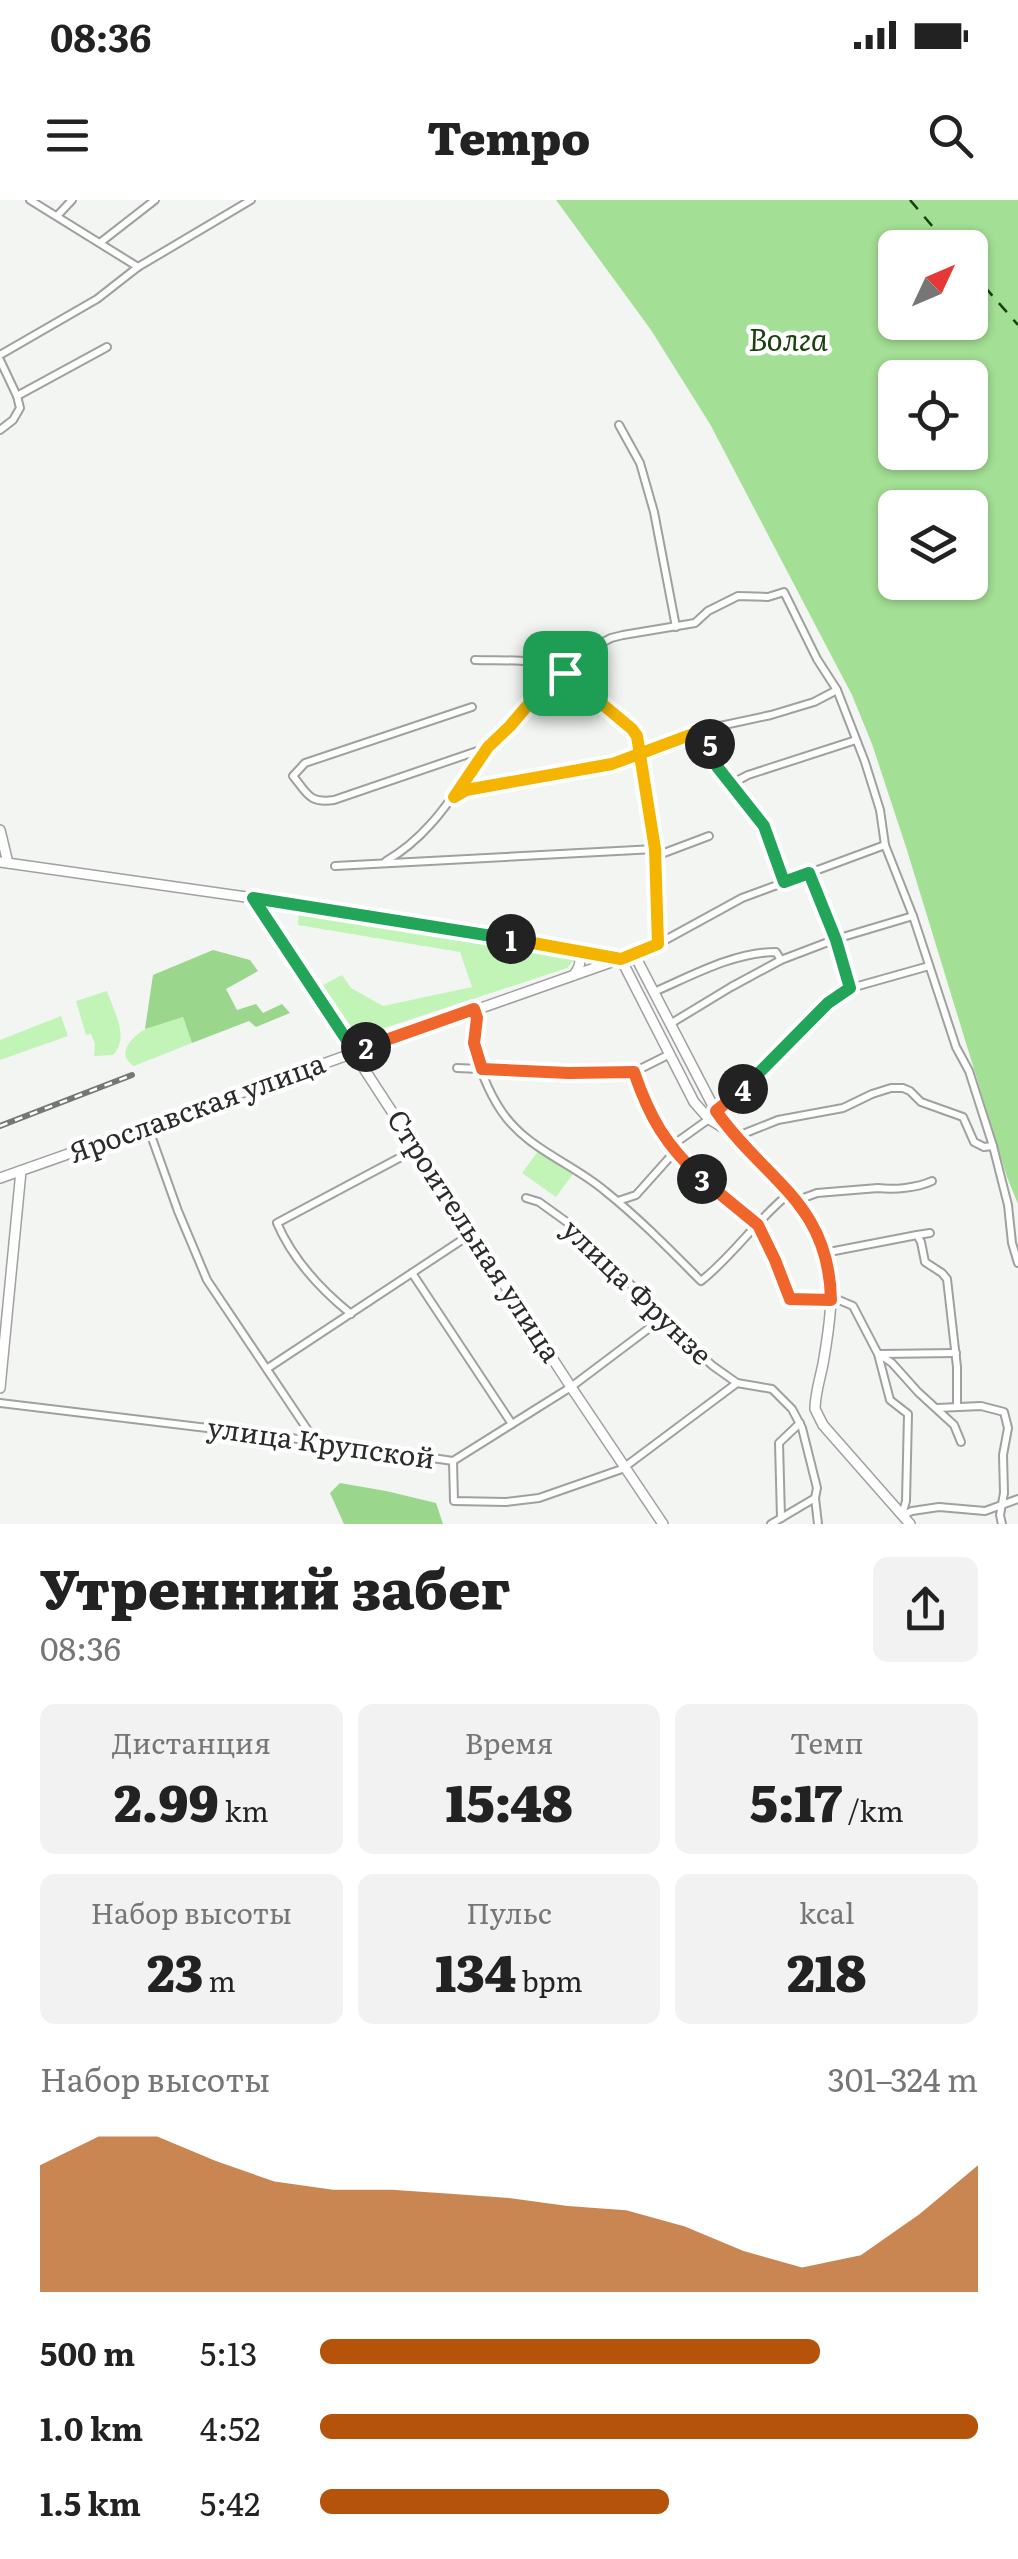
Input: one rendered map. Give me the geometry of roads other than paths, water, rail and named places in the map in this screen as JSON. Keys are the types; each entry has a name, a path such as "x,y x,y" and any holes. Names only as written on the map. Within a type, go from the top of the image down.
{"street":[{"path":"30,200 138,267"},
{"path":"57,216 72,200"},
{"path":"100,243 156,200"},
{"path":"0,430 20,408 0,358 98,298 138,267 250,200"},
{"path":"17,396 107,347"},
{"path":"619,425 640,463 676,627"},
{"path":"385,862 419,838 454,797 488,747 551,678 565,673 585,652 611,638 695,623 708,611 738,596 768,597 784,592 816,659 837,690 856,740 880,810 885,845 993,1146 1018,1263"},
{"path":"476,660 543,663 565,673 637,736 656,852 658,944"},
{"path":"454,797 466,790 612,764 706,729 771,716 814,702 837,690"},
{"path":"472,707 306,764 292,776 312,799 321,802 488,747"},
{"path":"706,729 715,764 764,826 784,882"},
{"path":"730,786 748,775 856,740"},
{"path":"0,830 4,862 573,948 621,959 694,1102 736,1136 794,1196 816,1230 824,1253 831,1300 815,1410 822,1426 910,1524"},
{"path":"334,866 656,852 709,836"},
{"path":"713,1115 634,954 742,898 885,845"},
{"path":"809,873 850,988"},
{"name":"Строительная улица","path":"253,898 663,1524"},
{"path":"670,1024 781,960 912,916"},
{"path":"573,948 580,960 574,975"},
{"path":"654,992 707,969 766,952 776,952 781,960"},
{"name":"Ярославская улица","path":"0,1178 634,954"},
{"path":"616,1202 636,1195 670,1157 674,1144 752,1081 828,1003 850,988 929,966"},
{"path":"474,1009 474,1043 501,1112 518,1132 604,1189 701,1281 794,1196 887,1189 932,1181"},
{"path":"457,1068 634,1072 670,1054"},
{"path":"634,1072 649,1110 672,1150 758,1225 790,1299 839,1300 854,1306 878,1354 890,1400 908,1414 906,1501 902,1515"},
{"path":"736,1136 778,1120 843,1108 872,1094 903,1088 920,1102 960,1115 974,1142 993,1146"},
{"path":"148,1126 202,1270 315,1441"},
{"path":"351,1314 324,1293 285,1242 277,1224 418,1148"},
{"path":"0,1388 20,1172"},
{"name":"улица Фрунзе","path":"526,1198 539,1202 575,1228 689,1347 737,1383 772,1389 798,1419"},
{"path":"268,1368 473,1233"},
{"path":"824,1253 930,1233"},
{"path":"917,1236 925,1262 947,1279 956,1353 957,1406"},
{"path":"412,1274 512,1424"},
{"name":"улица Крупской","path":"0,1403 453,1461 571,1387 660,1320"},
{"path":"878,1354 956,1353"},
{"path":"878,1354 954,1425 961,1442"},
{"path":"453,1461 454,1501 539,1498 626,1467 737,1383"},
{"path":"937,1408 981,1406 1004,1412 1008,1428 1002,1455 1002,1524"},
{"path":"798,1419 817,1488 818,1524"},
{"path":"781,1518 779,1443 798,1419"},
{"path":"771,1524 815,1498"},
{"path":"902,1515 926,1508 986,1510 1018,1499"}],"water":[{"name":"Волга","path":"556,200 1018,200 1018,1204 872,744 852,695 710,424 651,330"}],"railway":[{"path":"0,1126 132,1075"}]}
